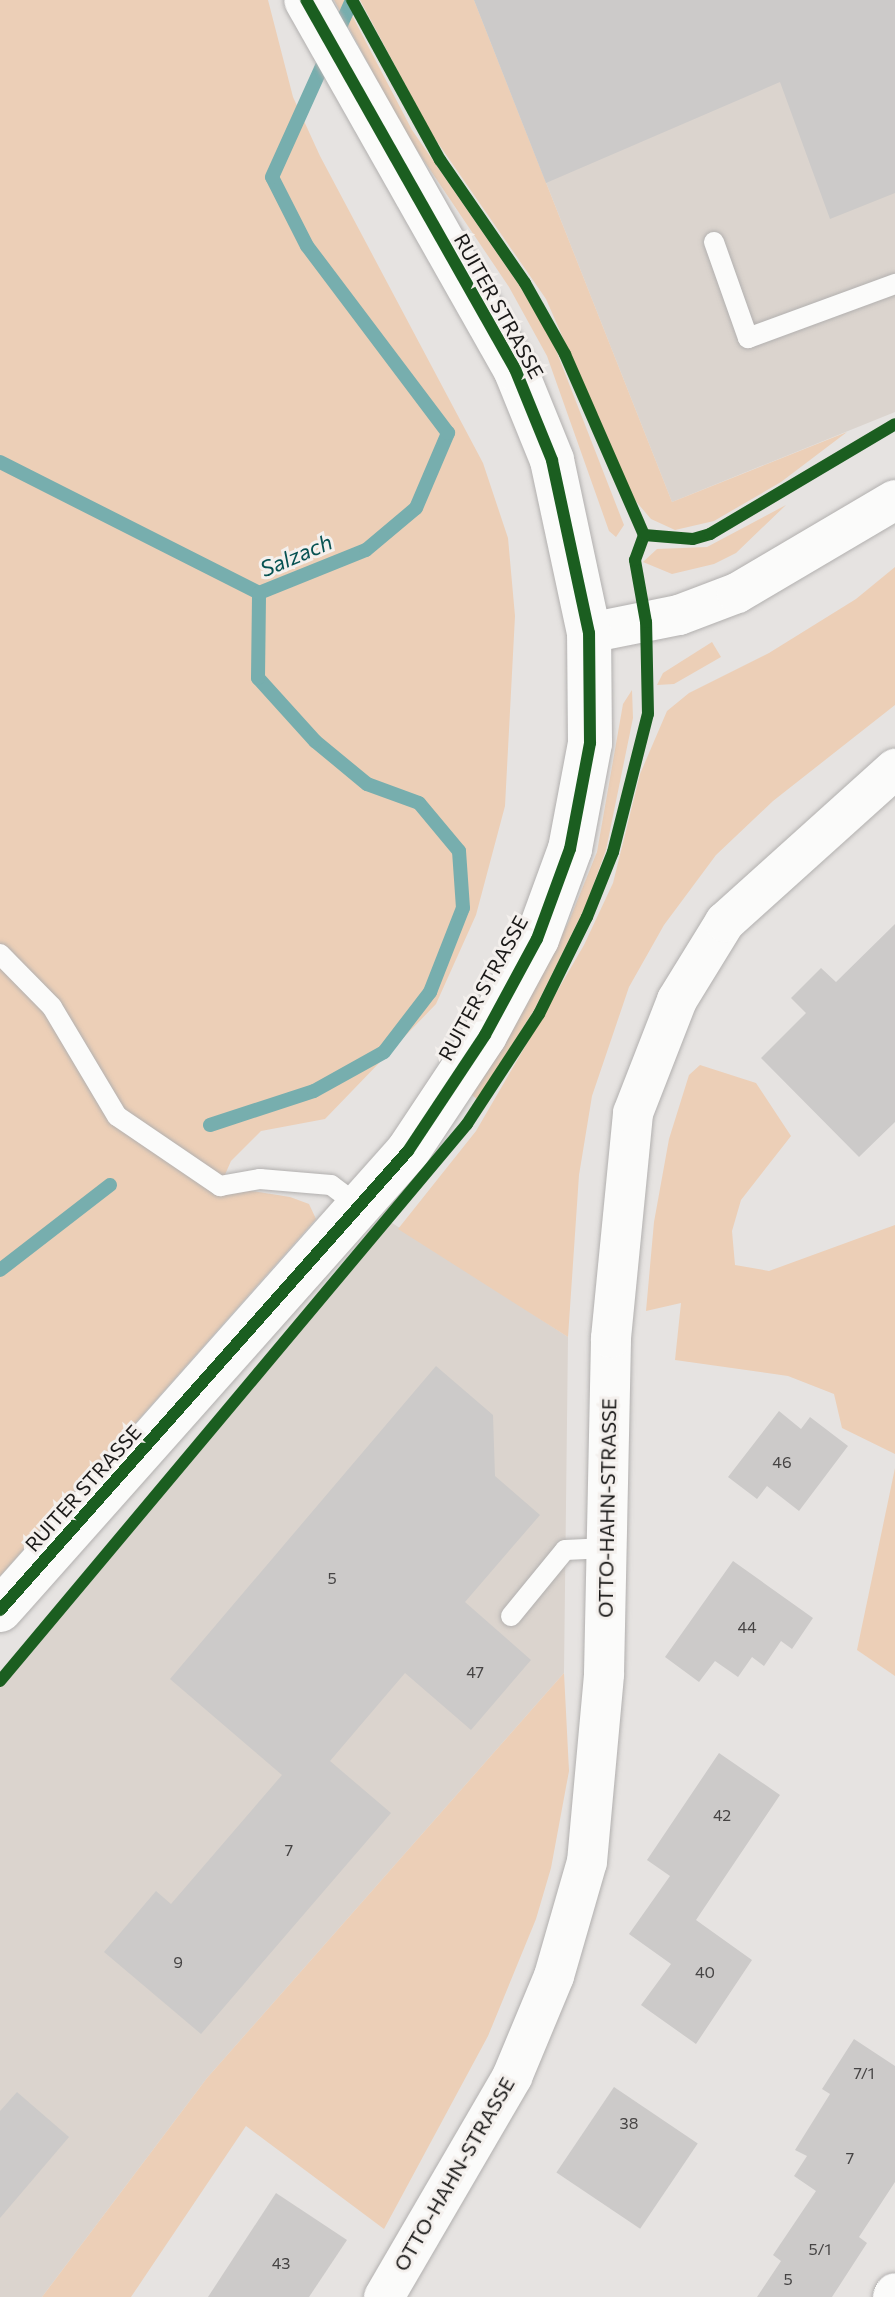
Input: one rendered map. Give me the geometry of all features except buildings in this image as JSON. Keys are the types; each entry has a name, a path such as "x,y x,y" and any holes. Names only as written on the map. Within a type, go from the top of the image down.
{"street":[{"name":"RUITER STRASSE","path":"0,1610 362,1208 408,1151 485,1035 537,939 570,849 590,743 589,633 552,460 515,369 358,97 306,0"},
{"path":"589,633 679,615 737,593 895,500"},
{"name":"OTTO-HAHN-STRASSE","path":"384,2297 512,2077 554,1976 587,1862 604,1674 611,1338 633,1113 677,1000 725,922 895,769"}],"lane":[{"path":"714,242 748,338 895,284"},
{"path":"0,954 52,1007 117,1116 220,1186 260,1179 331,1185 362,1208"},
{"path":"511,1616 565,1550 607,1548"}],"shaded area":[{"path":"0,0 268,0 293,97 320,156 483,463 508,538 515,616 505,806 476,915 436,1004 325,1119 261,1131 231,1161 220,1186 290,1197 309,1204 316,1219 0,1576"},
{"path":"334,0 344,0 412,130 519,285 554,345 624,525 616,537 609,531 547,356 509,287 406,134"},
{"path":"360,0 474,0 672,502 847,432 781,482 714,521 675,530 651,519 633,498 546,299 431,133"},
{"path":"474,0 895,0 895,412 672,502"},
{"path":"786,505 736,553 714,564 672,574 643,562 657,549 707,547"},
{"path":"895,567 895,705 773,801 716,855 664,925 629,987 592,1096 579,1175 568,1337 398,1229 476,1131 584,945 613,883 640,774 667,711 689,693 769,653 856,599"},
{"path":"712,642 721,657 674,684 657,685 663,673"},
{"path":"632,690 633,718 606,850 586,905 534,1010 477,1099 469,1093 525,1008 569,921 597,852 623,704"},
{"path":"700,1065 756,1083 791,1136 741,1200 732,1231 735,1265 769,1271 895,1225 895,1454 842,1428 834,1394 788,1376 675,1360 681,1303 646,1311 654,1222 669,1139 689,1075"},
{"path":"389,1221 568,1337 564,1673 207,2078 42,2297 0,2297 0,1681"},
{"path":"895,1468 895,1676 857,1650"},
{"path":"564,1673 569,1771 551,1868 536,1919 488,2036 384,2229 246,2126 131,2297 42,2297 207,2078"}],"waterway":[{"name":"Salzach","path":"336,36 352,0"},
{"name":"Salzach","path":"210,1125 314,1091 384,1052 430,992 463,908 459,851 419,803 367,784 315,741 258,678 259,593 366,550 416,508 448,433 307,246 272,177 327,55"},
{"path":"0,462 259,593"},
{"name":"Salzach","path":"0,1270 110,1185"}],"cycle path":[{"path":"0,1610 408,1151 485,1035 537,939 570,849 590,743 589,633 552,460 515,369 306,0"},
{"path":"0,1681 467,1124 539,1014 587,917 613,852 648,714 646,622 635,560 644,535 565,354 525,283 440,160 352,0"},
{"path":"644,535 693,539 710,534 895,424"}]}
